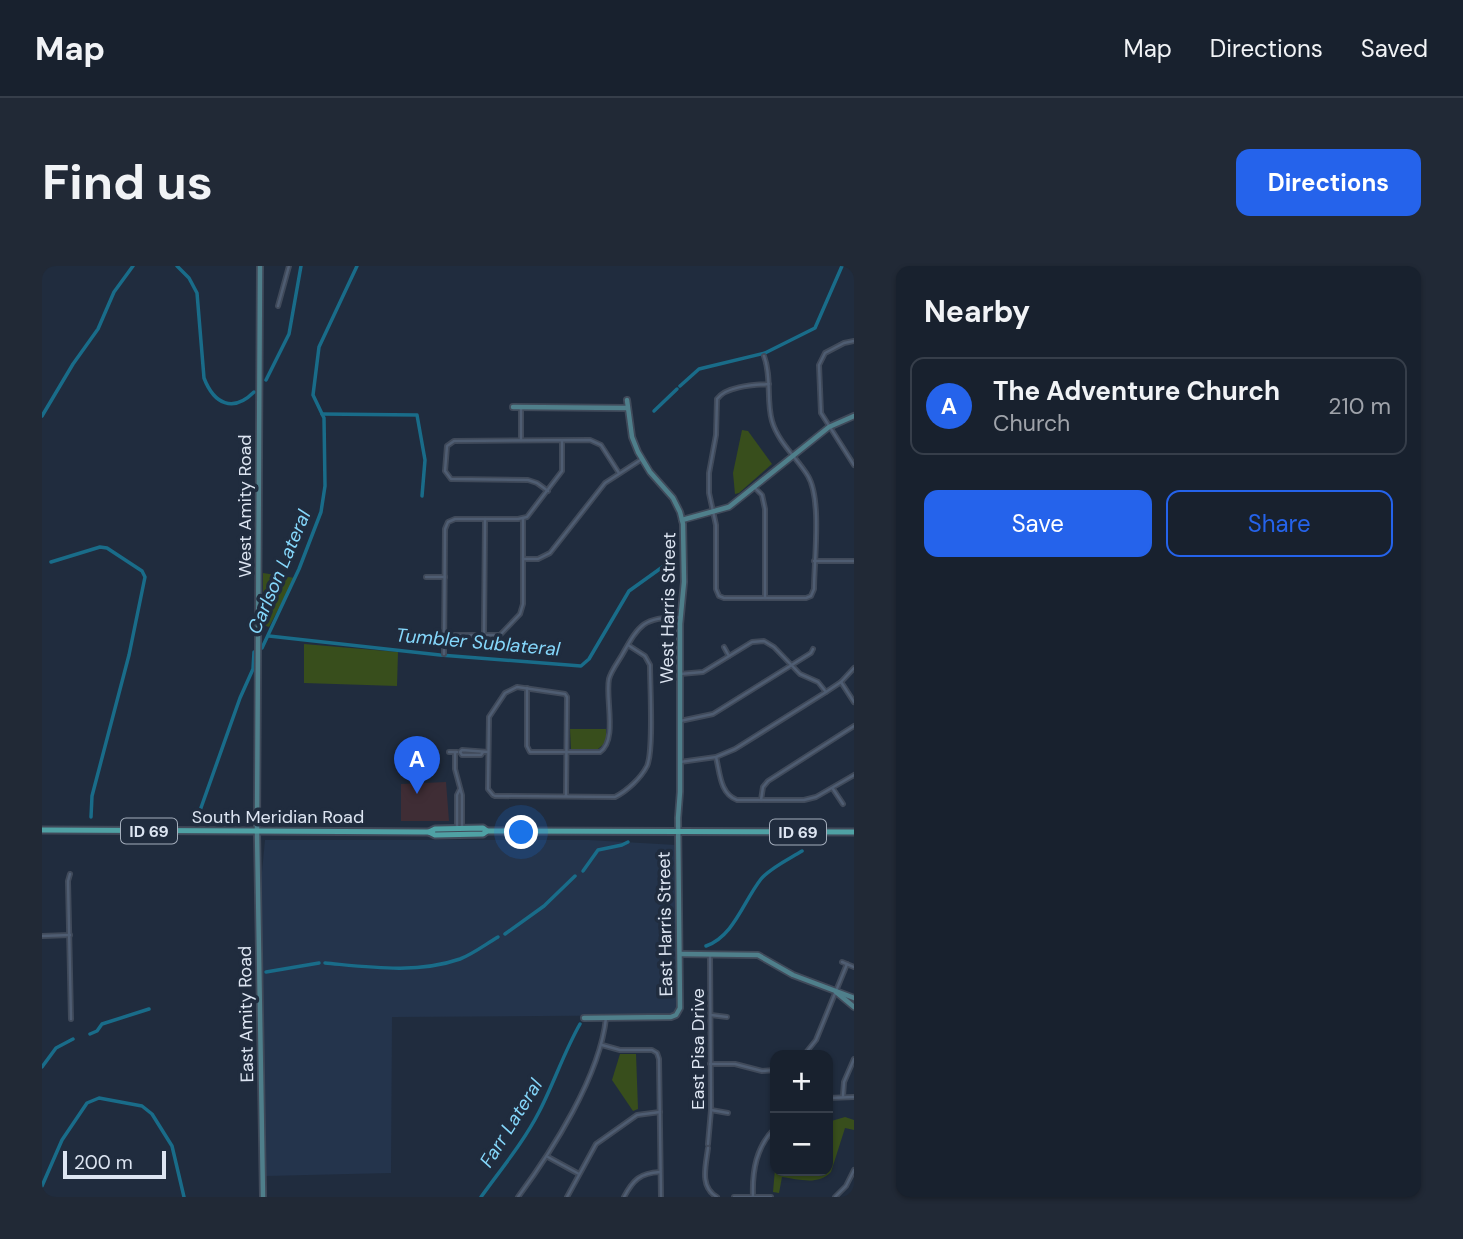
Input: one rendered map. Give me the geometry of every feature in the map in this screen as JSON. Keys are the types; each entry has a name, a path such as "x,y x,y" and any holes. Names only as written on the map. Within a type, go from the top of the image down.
{"main road":[{"name":"South Meridian Road","path":"42,830 430,832 435,829 483,834 487,831 854,832"}],"street":[{"name":"West Amity Road","path":"257,831 260,266"},
{"path":"278,306 289,266"},
{"path":"854,341 844,343 822,356 819,365 819,403 824,420 852,455 854,465"},
{"path":"764,356 769,384 772,423 807,475 815,496 814,589 811,596 724,598 719,596 716,589 715,512 709,493 719,395 769,384"},
{"name":"West Harris Street","path":"627,400 632,437 642,459 673,498 682,520 684,582 680,617 678,832"},
{"path":"513,408 627,408"},
{"path":"521,408 521,440"},
{"path":"682,520 715,512 736,502 829,427 854,416"},
{"path":"444,654 445,529 448,522 455,519 523,518 531,513 562,471 562,440"},
{"path":"548,491 528,480 454,480 448,477 445,471 448,444 454,441 596,441 619,473"},
{"path":"523,559 538,559 550,553 598,491 619,473 642,459"},
{"path":"754,487 762,495 765,509 765,598"},
{"path":"445,635 500,635 522,609 523,518"},
{"path":"484,635 485,519"},
{"path":"814,561 854,561"},
{"path":"426,577 445,577"},
{"path":"527,688 527,746 530,752 596,753 604,749 609,738 609,680 637,629 647,621 659,617 680,617"},
{"path":"680,674 703,672 752,642 764,641 774,646 790,666 818,682 826,692"},
{"path":"566,796 565,694 515,687 508,690 489,715 489,793 495,796 615,797 643,774 651,755 650,666 645,656 628,645"},
{"path":"724,647 730,656"},
{"path":"680,720 713,714 811,653 813,649"},
{"path":"680,762 716,757 735,749 841,682 854,668"},
{"path":"841,682 854,702"},
{"path":"761,800 762,790 768,780 854,726"},
{"path":"449,752 488,752"},
{"path":"455,752 455,769 460,789 457,795 460,831"},
{"path":"716,757 724,789 729,797 737,800 804,800 833,789 854,775"},
{"path":"833,789 843,804"},
{"name":"East Amity Road","path":"257,831 263,1197"},
{"name":"East Harris Street","path":"606,1018 676,1015 681,1008 678,832"},
{"path":"70,874 71,1019"},
{"path":"42,936 70,935"},
{"path":"680,954 758,955 793,975 835,992 854,1007"},
{"name":"East Pisa Drive","path":"710,954 711,1110 705,1185 709,1192 717,1197"},
{"path":"842,962 854,968"},
{"path":"808,1050 816,1040 847,964"},
{"path":"835,992 844,992 854,998"},
{"path":"711,1015 727,1017"},
{"path":"518,1197 548,1157 573,1110 602,1045 606,1018 584,1018"},
{"path":"602,1045 620,1050 647,1050 657,1053 661,1197"},
{"path":"843,1096 844,1082 854,1059"},
{"path":"710,1064 735,1064 762,1072 770,1071"},
{"path":"833,1097 854,1097"},
{"path":"711,1110 728,1113"},
{"path":"567,1197 596,1144 640,1114 660,1112"},
{"path":"753,1196 755,1163 770,1134"},
{"path":"548,1157 579,1174"},
{"path":"835,1197 846,1186 854,1170"},
{"path":"624,1197 637,1178 660,1171"},
{"path":"734,1197 771,1197"}],"shaded area":[{"path":"446,782 449,821 401,821 401,784"},
{"path":"265,840 589,840 676,845 678,1015 392,1017 391,1173 266,1176 260,893"}],"green space":[{"path":"742,430 748,431 772,464 735,494 733,473"},
{"path":"263,573 295,578 269,627 263,625"},
{"path":"304,644 398,652 397,686 304,683"},
{"path":"570,729 606,729 606,742 598,749 571,750"},
{"path":"620,1054 636,1054 638,1109 633,1111 612,1080"},
{"path":"845,1117 854,1120 854,1130 845,1128 833,1166 833,1121"},
{"path":"774,1176 826,1176 814,1180 782,1177 779,1193 773,1192"}],"waterway":[{"path":"42,416 98,329 114,292 133,266"},
{"path":"177,266 189,278 197,293 204,378 208,387 219,399 232,404 254,392"},
{"path":"266,380 289,334 301,266"},
{"name":"Carlson Lateral","path":"262,648 299,569 321,512 325,486 324,418 313,395 319,347 357,266"},
{"path":"680,386 699,369 765,353 815,328 842,266"},
{"path":"654,411 677,389"},
{"path":"322,414 417,415 425,460 422,496"},
{"name":"Carlson Lateral","path":"51,562 100,547 107,548 142,571 145,577 129,655 92,796 91,817"},
{"name":"Tumbler Sublateral","path":"269,636 440,655 581,666 589,659 629,591 675,558"},
{"name":"Carlson Lateral","path":"197,819 253,669 254,652"},
{"path":"583,871 598,850 628,842"},
{"name":"Farr Lateral","path":"706,946 724,935 765,875 802,851"},
{"path":"505,934 544,906 575,876"},
{"path":"325,963 393,968 427,967 460,959 498,937"},
{"path":"266,972 319,963"},
{"path":"90,1034 97,1031 102,1024 149,1009"},
{"name":"Farr Lateral","path":"481,1197 533,1123 580,1024"},
{"path":"42,1067 56,1048 73,1039"},
{"name":"Farr Lateral","path":"42,1186 62,1140 87,1103 99,1098 142,1106 152,1114 172,1146 184,1197"}],"place":[{"name":"The Adventure Church","path":"417,794"}]}
